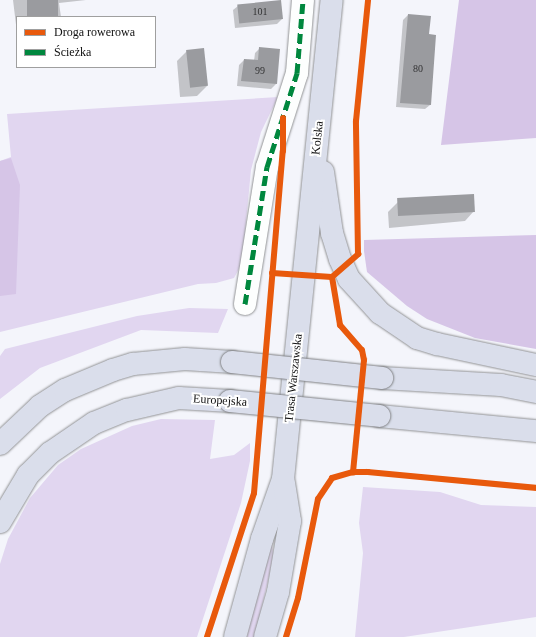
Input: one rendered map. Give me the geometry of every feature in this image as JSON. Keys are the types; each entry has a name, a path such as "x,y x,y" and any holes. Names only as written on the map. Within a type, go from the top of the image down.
{"main road":[{"name":"Kolska","path":"304,276 332,0"},
{"path":"319,131 332,234 340,259 349,279 362,295 400,327 417,338 437,344 536,365"},
{"name":"Trasa Warszawska","path":"235,637 262,538 283,480 304,276"},
{"path":"0,444 40,406 65,390 113,370 133,364 178,360 232,362 382,378 501,385 536,392"},
{"name":"Europejska","path":"0,522 28,474 50,453 94,423 127,410 179,398 230,401 536,431"},
{"name":"Trasa Warszawska","path":"265,637 278,592 290,521 283,480"}],"street":[{"path":"245,304 267,167 297,73 303,0"}],"shaded area":[{"path":"459,0 536,0 536,138 441,145"},
{"path":"278,97 261,132 251,170 242,263 234,278 216,283 198,284 0,332 0,161 11,157 7,114"},
{"path":"11,158 20,185 16,294 0,296 0,161"},
{"path":"536,235 536,349 475,338 427,319 407,306 367,272 364,240"},
{"path":"189,308 228,309 218,333 141,330 40,368 0,399 0,356 5,349 137,316"},
{"path":"161,419 215,420 210,459 234,455 250,443 250,461 241,503 197,637 0,637 0,564 8,539 30,498 58,465 81,449 132,426"},
{"path":"363,487 440,492 481,505 536,507 536,617 404,637 355,637 363,553 359,523"},
{"path":"271,542 274,555 259,619 254,637 247,637 252,606"}],"building":[{"path":"27,0 58,0 58,16 27,16"},
{"path":"281,0 283,19 239,23 237,5"},
{"path":"408,14 431,16 429,34 436,35 431,105 400,103"},
{"path":"259,47 280,49 277,84 241,81 244,59 258,60"},
{"path":"204,48 208,86 190,88 186,50"},
{"path":"474,194 475,212 398,216 397,198"}],"marked path":[{"path":"245,304 267,167 297,73 303,0"}],"cycle path":[{"path":"272,273 332,277 358,254 356,121 368,0"},
{"path":"207,637 254,493 283,151 283,118"},
{"path":"332,277 340,325 362,350 364,360 353,472"},
{"path":"286,637 298,598 318,499 332,478 353,472 368,472 536,488"}]}
